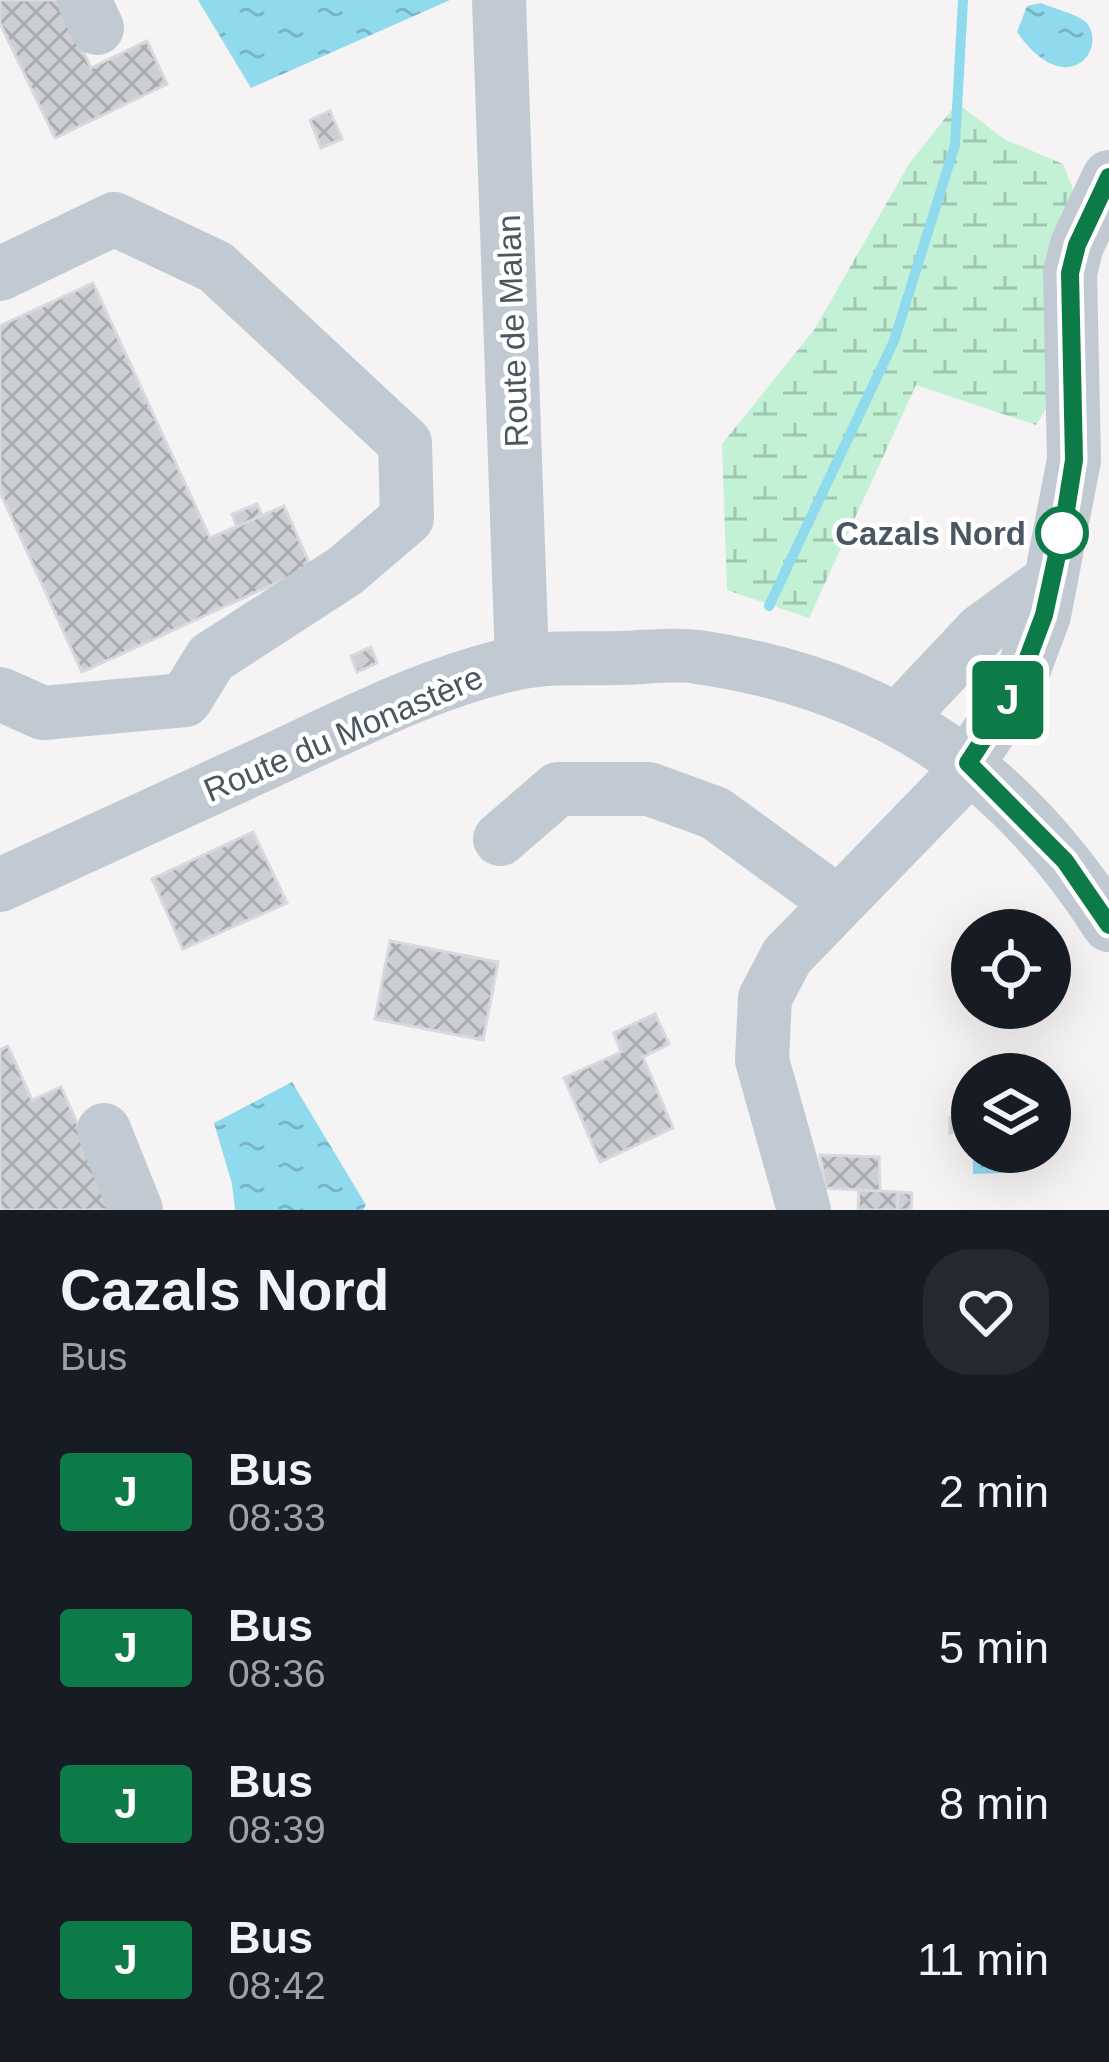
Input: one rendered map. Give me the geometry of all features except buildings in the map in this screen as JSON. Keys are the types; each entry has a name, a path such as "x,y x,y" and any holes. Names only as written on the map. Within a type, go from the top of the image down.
{"street":[{"name":"Route de Malan","path":"499,0 522,661"},
{"path":"804,1210 762,1060 765,998 787,956 951,787 1000,714 1025,666 1044,615 1074,460 1068,297 1093,251 1109,177"},
{"path":"0,274 114,219 216,268 405,443 407,518 345,571 211,658 185,700"},
{"path":"899,718 969,642 1051,580"},
{"name":"Route du Monastère","path":"0,884 367,717 472,675 522,661 695,656 827,688 899,718 968,763 1065,861 1109,925"},
{"path":"0,694 44,713 185,700"},
{"path":"185,700 229,780"},
{"path":"500,839 558,789 649,789 715,813 836,902"},
{"path":"104,1130 136,1210"}],"green space":[{"path":"957,103 1004,139 1063,164 1094,240 1085,346 1036,425 916,385 809,618 727,590 722,444 814,330 909,164"}],"water":[{"path":"198,0 450,0 251,88"},
{"path":"1041,3 1086,22 1092,45 1079,64 1052,64 1017,32 1027,6"},
{"path":"292,1082 366,1205 363,1210 235,1210 214,1123"}],"waterway":[{"path":"769,606 894,341 955,145 963,0"}],"bus line":[{"name":"J","path":"1109,177 1093,205 1070,273 1074,460 1044,615 1013,690 968,763 1065,861 1109,925"}],"place":[{"name":"Cazals Nord","path":"1062,533"}]}
